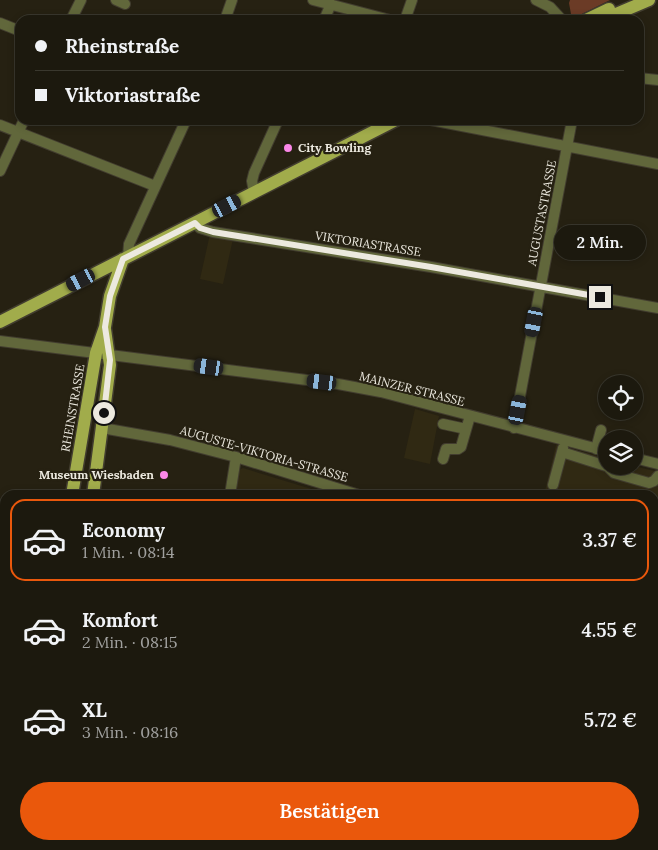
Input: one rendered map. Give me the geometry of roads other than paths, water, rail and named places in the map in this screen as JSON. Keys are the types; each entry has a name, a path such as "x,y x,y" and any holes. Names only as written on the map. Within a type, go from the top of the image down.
{"main road":[{"path":"596,15 627,0"},
{"path":"614,15 649,0"},
{"path":"0,322 384,125"},
{"path":"110,296 126,258"},
{"path":"109,266 110,296"},
{"name":"RHEINSTRASSE","path":"73,490 96,353 105,327 110,296"},
{"name":"RHEINSTRASSE","path":"94,490 110,365 105,327"},
{"path":"78,458 80,463 86,467 92,467 98,462"}],"street":[{"path":"74,15 81,0"},
{"path":"227,15 232,0"},
{"path":"313,0 372,15"},
{"path":"407,15 412,0"},
{"path":"536,0 550,7 557,15"},
{"path":"326,15 331,4"},
{"path":"0,23 15,29"},
{"path":"644,79 658,80"},
{"path":"0,125 155,186"},
{"path":"0,171 22,125"},
{"path":"126,258 129,244 182,125"},
{"path":"254,192 252,181 254,173 276,125"},
{"path":"456,125 658,164"},
{"name":"AUGUSTASTRASSE","path":"514,428 571,125"},
{"name":"VIKTORIASTRASSE","path":"195,223 200,228 213,232 431,267 658,308"},
{"name":"MAINZER STRASSE","path":"0,341 338,384 381,392 598,449"},
{"path":"443,459 446,449 458,449 461,447 470,416"},
{"path":"443,424 466,429"},
{"name":"AUGUSTE-VIKTORIA-STRASSE","path":"102,428 170,440 236,457 343,490"},
{"path":"553,485 564,441"},
{"path":"562,452 598,463"},
{"path":"231,490 236,457"},
{"path":"643,460 658,464"},
{"path":"618,475 649,482 654,481 658,476"}],"place":[{"name":"City Bowling","path":"288,148"},
{"name":"Museum Wiesbaden","path":"164,475"}]}
